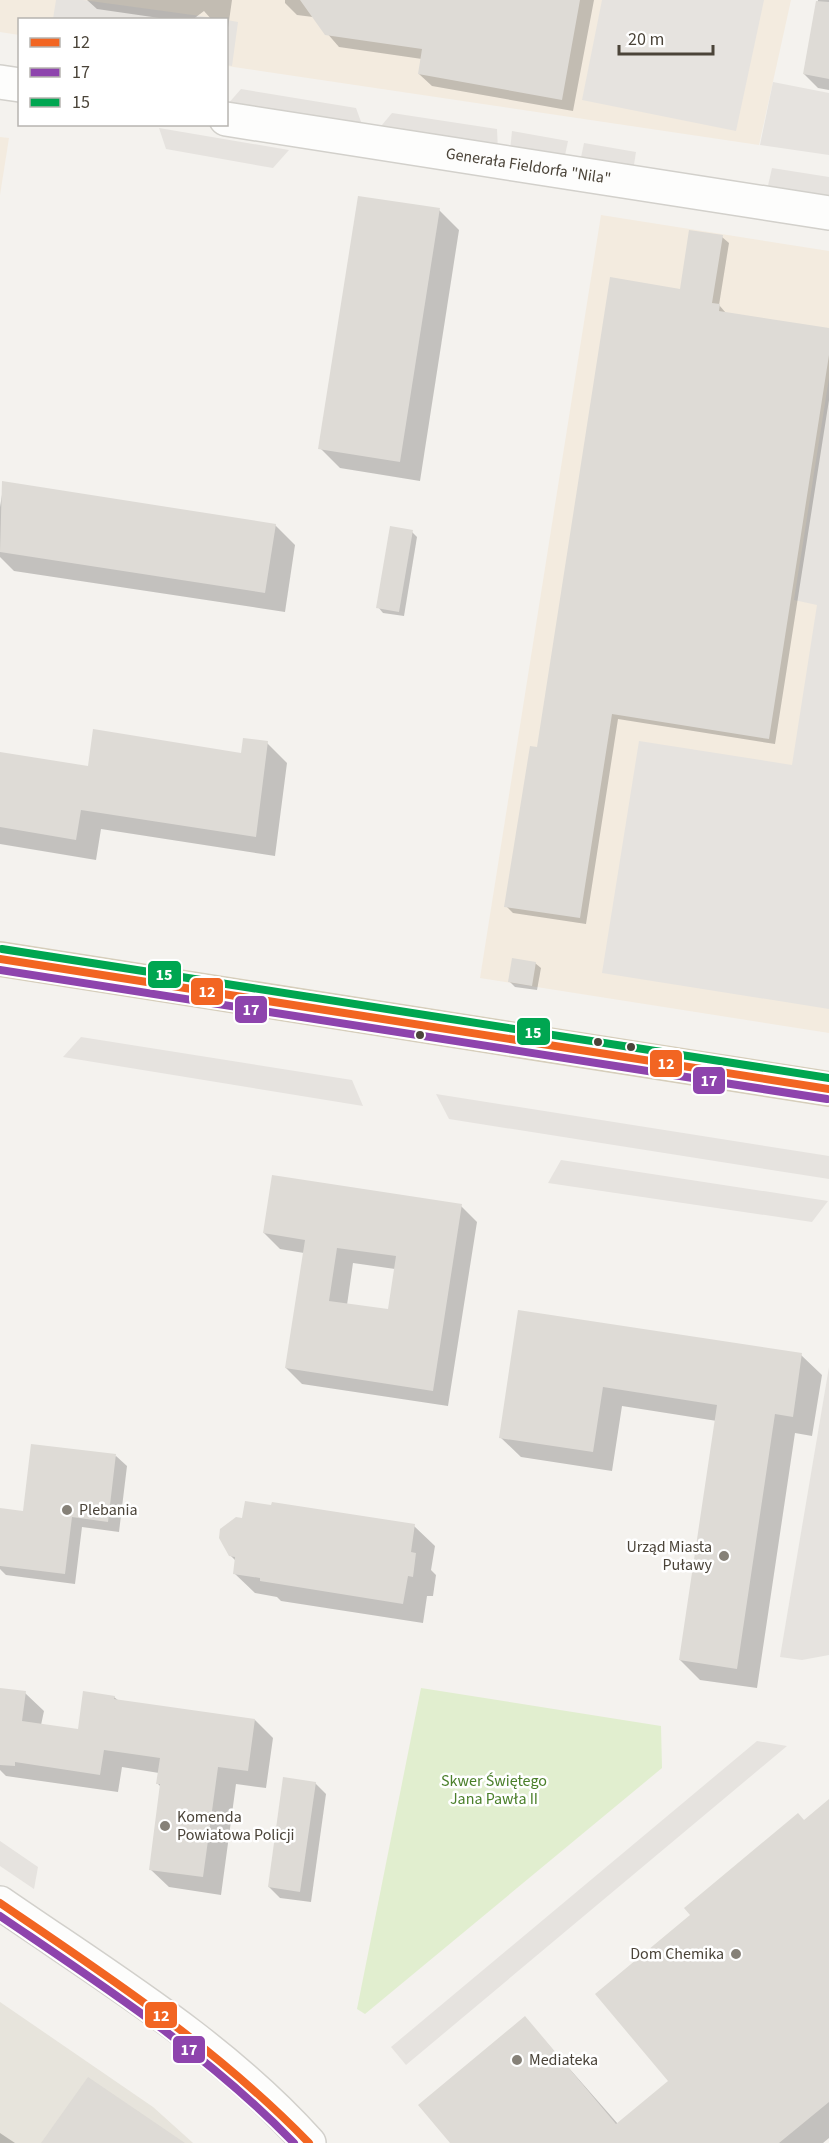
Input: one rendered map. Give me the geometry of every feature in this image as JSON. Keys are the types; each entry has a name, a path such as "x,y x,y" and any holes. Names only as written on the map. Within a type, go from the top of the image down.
{"main road":[{"path":"0,959 829,1089"}],"street":[{"path":"0,82 18,85"},
{"name":"Generała Fieldorfa \"Nila\"","path":"228,119 829,213"},
{"path":"0,1903 236,2070 277,2107 309,2143"}],"shaded area":[{"path":"0,0 791,0 759,145 228,66 228,18 18,18 18,35 0,32"},
{"path":"56,0 83,0 215,18 53,18"},
{"path":"602,0 764,0 736,131 582,100"},
{"path":"228,20 238,22 232,66 228,65"},
{"path":"773,82 829,93 829,155 760,145"},
{"path":"241,89 356,108 364,130 228,105"},
{"path":"392,113 497,129 498,151 377,131"},
{"path":"159,128 289,150 273,168 166,149"},
{"path":"512,131 568,141 564,160 510,151"},
{"path":"0,137 9,138 0,195"},
{"path":"584,143 636,152 633,171 580,162"},
{"path":"772,168 829,177 829,200 767,190"},
{"path":"601,215 829,251 829,1033 480,978"},
{"path":"829,378 829,1009 602,973 639,741 792,765 817,605 794,600"},
{"path":"81,1037 352,1080 363,1106 63,1057"},
{"path":"436,1094 829,1156 829,1179 449,1119"},
{"path":"561,1160 828,1201 812,1222 548,1183"},
{"path":"829,1367 829,1655 802,1660 780,1657"},
{"path":"757,1741 787,1746 406,2065 391,2047"},
{"path":"0,1841 38,1867 34,1889 0,1866"},
{"path":"0,2002 153,2107 193,2143 0,2143"}],"green space":[{"name":"Skwer Świętego Jana Pawła II","path":"421,1688 661,1726 662,1768 365,2014 357,2009"}],"building":[{"path":"300,0 580,0 562,100 418,74 422,49 325,35"},
{"path":"816,1 829,2 829,79 803,74"},
{"path":"358,196 440,208 400,462 318,449"},
{"path":"689,230 723,235 712,303 720,304 719,311 829,328 829,355 769,739 612,714 580,918 504,907 530,746 537,747 610,277 680,289"},
{"path":"2,481 276,524 265,593 0,552"},
{"path":"390,526 413,530 399,612 376,608"},
{"path":"93,729 241,753 243,738 268,741 256,837 81,810 76,840 0,827 0,752 88,766"},
{"path":"512,958 536,962 532,986 508,982"},
{"path":"272,1175 462,1204 433,1391 285,1368 305,1240 263,1233","holes":["337,1248 396,1256 388,1309 329,1301"]},
{"name":"Urząd Miasta Puławy","path":"518,1310 802,1353 793,1417 775,1414 737,1669 679,1660 717,1405 603,1387 593,1452 499,1438"},
{"name":"Plebania","path":"31,1444 116,1454 108,1522 72,1517 65,1574 0,1566 0,1508 23,1511"},
{"path":"245,1501 271,1505 272,1502 415,1524 411,1552 416,1553 413,1577 408,1576 403,1604 260,1581 260,1578 233,1574 235,1557 229,1556 219,1538 220,1529 236,1517 242,1518"},
{"path":"0,1688 26,1691 22,1721 78,1729 83,1691 115,1696 114,1699 255,1719 248,1771 218,1767 203,1877 149,1870 160,1784 156,1784 160,1758 104,1750 100,1775 15,1762 15,1766 0,1765"},
{"path":"283,1777 316,1782 300,1892 268,1887"},
{"name":"Dom Chemika","path":"829,1799 829,2102 779,2143 450,2143 418,2105 525,2016 616,2124 668,2081 595,1994 690,1915 684,1908 798,1813 804,1820"},
{"path":"88,2077 185,2143 41,2143"}],"transit line":[{"name":"15","path":"2,949 829,1078"},
{"name":"12","path":"0,959 829,1089"},
{"name":"17","path":"0,970 827,1099"},
{"name":"12","path":"0,1903 121,1986 200,2045 274,2108 309,2143"},
{"name":"17","path":"0,1916 190,2050 261,2110 294,2143"}],"place":[{"name":"Plebania","path":"67,1510"},
{"name":"Urząd Miasta Puławy","path":"724,1556"},
{"name":"Komenda Powiatowa Policji","path":"165,1826"},
{"name":"Dom Chemika","path":"736,1954"},
{"name":"Mediateka","path":"517,2060"}]}
